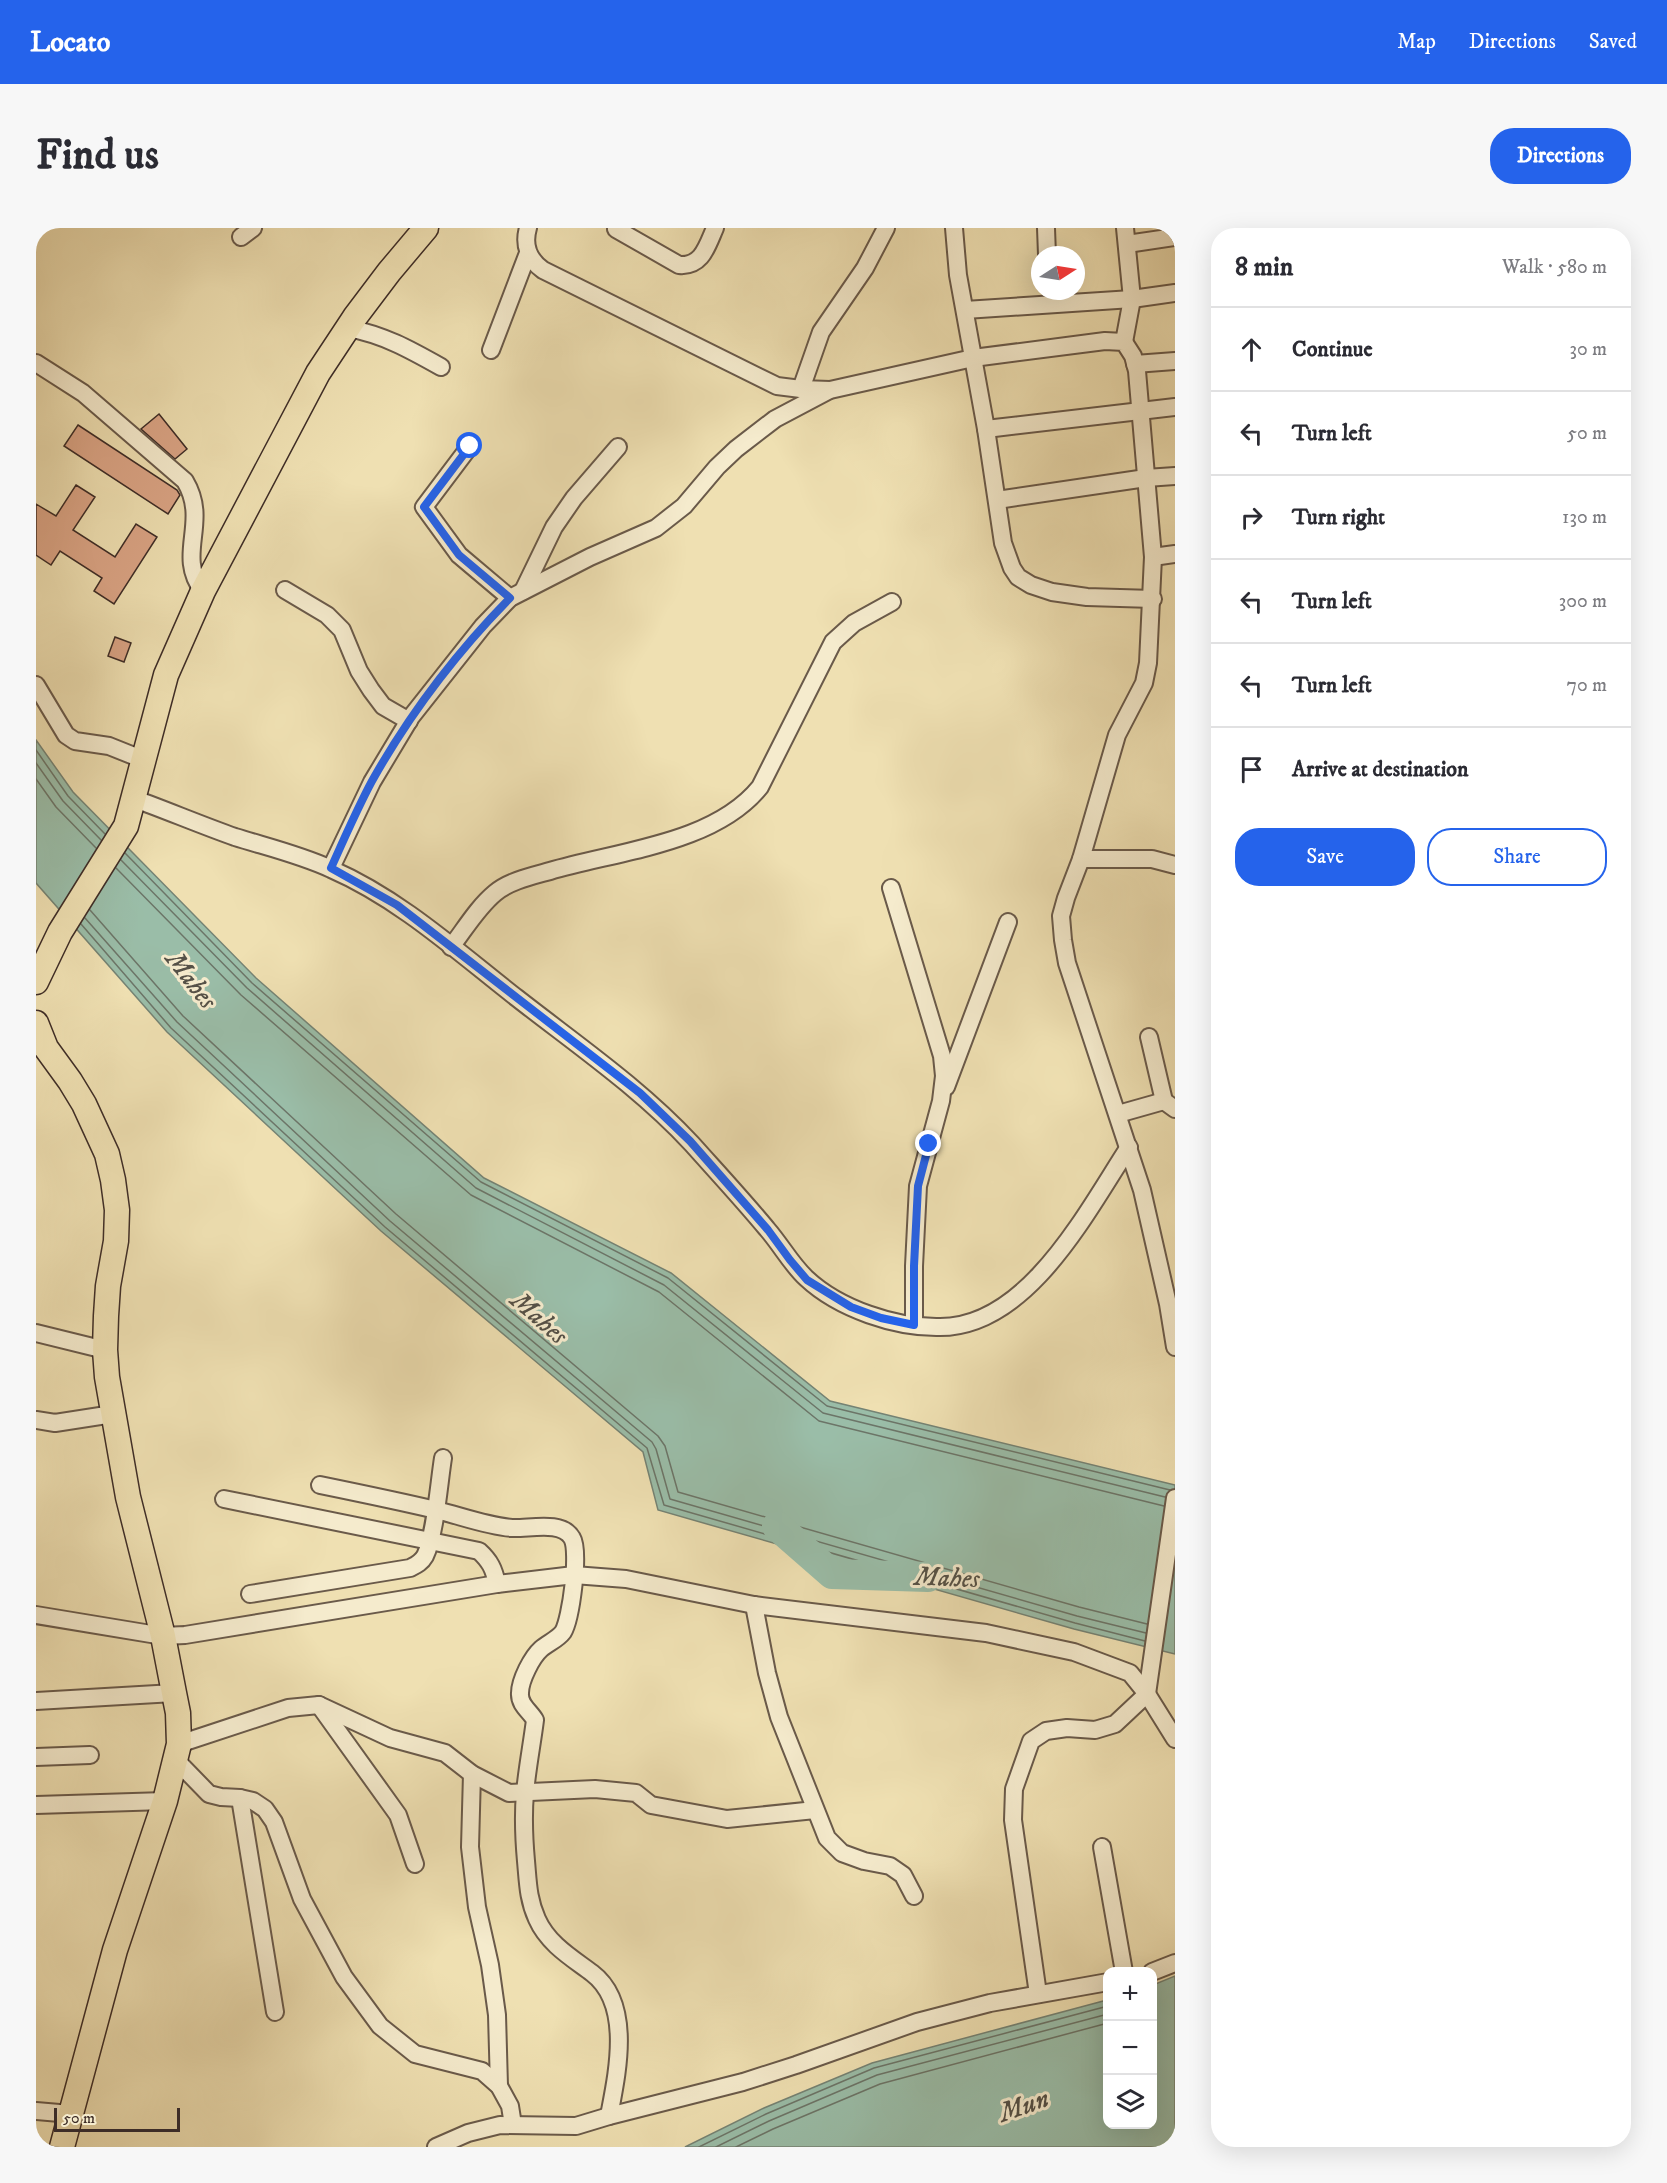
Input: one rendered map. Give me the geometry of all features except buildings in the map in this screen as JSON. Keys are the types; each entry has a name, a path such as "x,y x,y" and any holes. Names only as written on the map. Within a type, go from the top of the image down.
{"highway":[{"path":"36,982 60,932 126,826 166,675 203,591 318,373 389,272 426,228"},
{"path":"36,1023 41,1053 84,1104 106,1154 113,1180 117,1210 116,1241 108,1286 105,1350 113,1413 128,1497 163,1636 178,1713 177,1751 165,1801 115,1950 62,2147"}],"street":[{"path":"528,228 526,245 533,264 777,386 830,390 972,358 1105,341 1124,342"},
{"path":"616,229 679,265 688,266 696,262 705,250 715,228"},
{"path":"801,389 821,332 864,268 886,228"},
{"path":"954,228 957,265 972,358 1006,555 1012,568 1018,577 1031,585 1052,592 1087,597 1152,599"},
{"path":"1046,228 1047,246"},
{"path":"1175,237 1126,236 1131,299 1124,342 1135,364 1153,557 1148,663 1144,683 1118,735 1061,916 1067,963 1142,1190 1168,1304 1175,1347"},
{"path":"491,350 528,253"},
{"path":"1085,298 1131,299 1175,293"},
{"path":"965,310 1034,300"},
{"path":"348,328 373,333 393,341 441,367"},
{"path":"1135,364 1175,361"},
{"path":"36,363 83,393 185,480 192,492 195,504 191,565 197,584 203,591"},
{"path":"331,868 372,782 409,721 483,626 517,595 590,557 656,528 684,506 717,467 736,449 775,419 830,390"},
{"path":"986,429 1175,407"},
{"path":"470,446 424,507 459,555 517,595"},
{"path":"517,595 554,527 574,498 618,447"},
{"path":"997,500 1146,478 1175,477"},
{"path":"1153,557 1175,554"},
{"path":"285,590 327,615 342,630 359,671 371,690 383,706 409,721"},
{"path":"451,947 479,909 496,892 522,879 688,835 734,813 749,801 760,787 832,642 854,623 892,602"},
{"path":"36,685 66,735 75,741 109,746 144,760"},
{"path":"135,799 230,835 331,868 397,905 640,1093 690,1141 768,1230 807,1280 851,1307 881,1318 941,1328 965,1324 989,1314 1018,1296 1045,1270 1066,1244 1129,1147"},
{"path":"1080,860 1152,859 1175,865"},
{"path":"891,888 942,1056 944,1076 941,1101"},
{"path":"914,1325 918,1186 941,1101 1008,922"},
{"path":"1118,1113 1169,1105 1149,1037"},
{"path":"36,1333 105,1350"},
{"path":"36,1420 54,1423 113,1413"},
{"path":"250,1594 410,1568 419,1563 424,1558 430,1542 443,1458"},
{"path":"320,1485 512,1528 556,1528 564,1530 572,1537 577,1561 567,1623 561,1634 539,1651 523,1679 520,1694 522,1704 531,1712 535,1720 525,1792 524,1837 528,1892 538,1922 559,1948 594,1974 606,1990 615,2008 619,2032 618,2067 609,2116"},
{"path":"224,1499 479,1551 488,1559 493,1568 497,1584"},
{"path":"1038,1995 1013,1820 1014,1789 1031,1741 1046,1731 1067,1728 1095,1730 1115,1724 1147,1694 1175,1499"},
{"path":"36,1615 163,1636 201,1634 497,1584 574,1575 626,1578 754,1605 986,1633 1074,1652 1130,1673 1147,1694 1175,1739"},
{"path":"754,1605 767,1673 779,1718 827,1838 842,1853 864,1861 890,1866 903,1875 914,1896"},
{"path":"36,1701 174,1693"},
{"path":"513,2125 510,2106 499,2086 482,2071 415,2054 380,2026 344,1977 302,1899 274,1822 265,1809 253,1801 209,1794 177,1751 288,1708 319,1705 390,1738 445,1753 472,1774 509,1793 595,1789 636,1793 651,1805 727,1819 814,1810"},
{"path":"319,1705 398,1815 415,1864"},
{"path":"36,1757 90,1755"},
{"path":"472,1774 470,1846 477,1906 490,1965 497,2015 499,2086"},
{"path":"240,1798 275,2012"},
{"path":"36,1805 165,1801"},
{"path":"1102,1846 1123,1967"},
{"path":"1157,1970 1175,1963"},
{"path":"436,2147 468,2133 500,2125 576,2126 743,2082 917,2022 990,2003 1103,1983"},
{"path":"36,2111 71,2114"}],"water":[{"path":"36,740 73,792 256,978 484,1178 671,1273 830,1401 1175,1485 1175,1654 1074,1629 658,1510 643,1452 381,1231 167,1032 36,883"},
{"name":"Mun","path":"1175,1976 1175,2147 685,2147 764,2108 872,2063 1103,2001 1103,2129 1157,2129 1157,1983"}],"waterway":[{"name":"Mahes","path":"777,1526 832,1574 928,1577"}],"route":[{"path":"470,446 424,507 459,555 510,598 483,626 411,717 372,782 331,868 397,905 640,1093 690,1141 768,1230 807,1280 851,1307 881,1318 914,1325 915,1222 918,1186 929,1144"}]}
